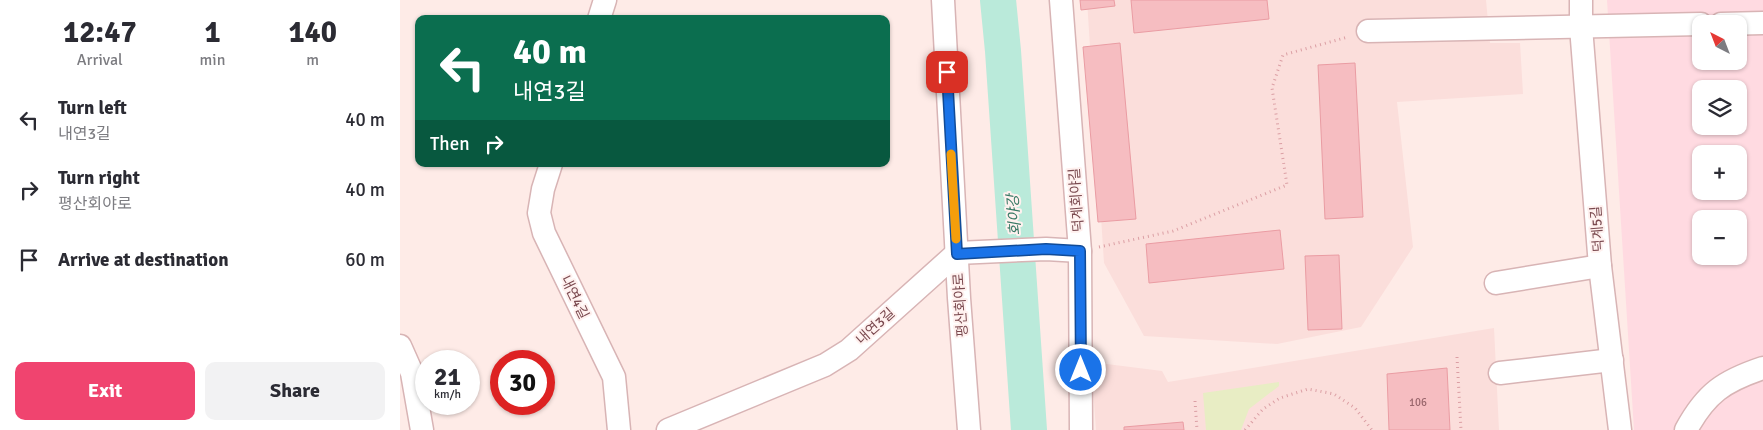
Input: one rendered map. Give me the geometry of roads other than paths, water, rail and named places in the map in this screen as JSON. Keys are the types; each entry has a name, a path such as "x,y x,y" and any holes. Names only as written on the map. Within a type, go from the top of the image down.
{"street":[{"path":"600,15 605,0"},
{"name":"평산회야로","path":"943,0 969,430"},
{"name":"덕계회야길","path":"1061,0 1080,251 1081,430"},
{"name":"덕계5길","path":"1581,0 1581,27 1600,266 1620,430"},
{"path":"1748,23 1763,23"},
{"path":"1368,31 1692,24"},
{"name":"내연4길","path":"550,167 543,189 539,214 544,233 614,377 619,430"},
{"path":"957,254 1046,249 1080,251"},
{"name":"내연3길","path":"668,430 825,365 849,350 957,254"},
{"path":"1496,283 1600,266"},
{"path":"400,346 412,373 422,430"},
{"path":"1500,373 1612,360"},
{"path":"1686,430 1692,418 1720,386 1738,376 1763,368"}],"waterway":[{"name":"회야강","path":"998,0 1029,430"}]}
